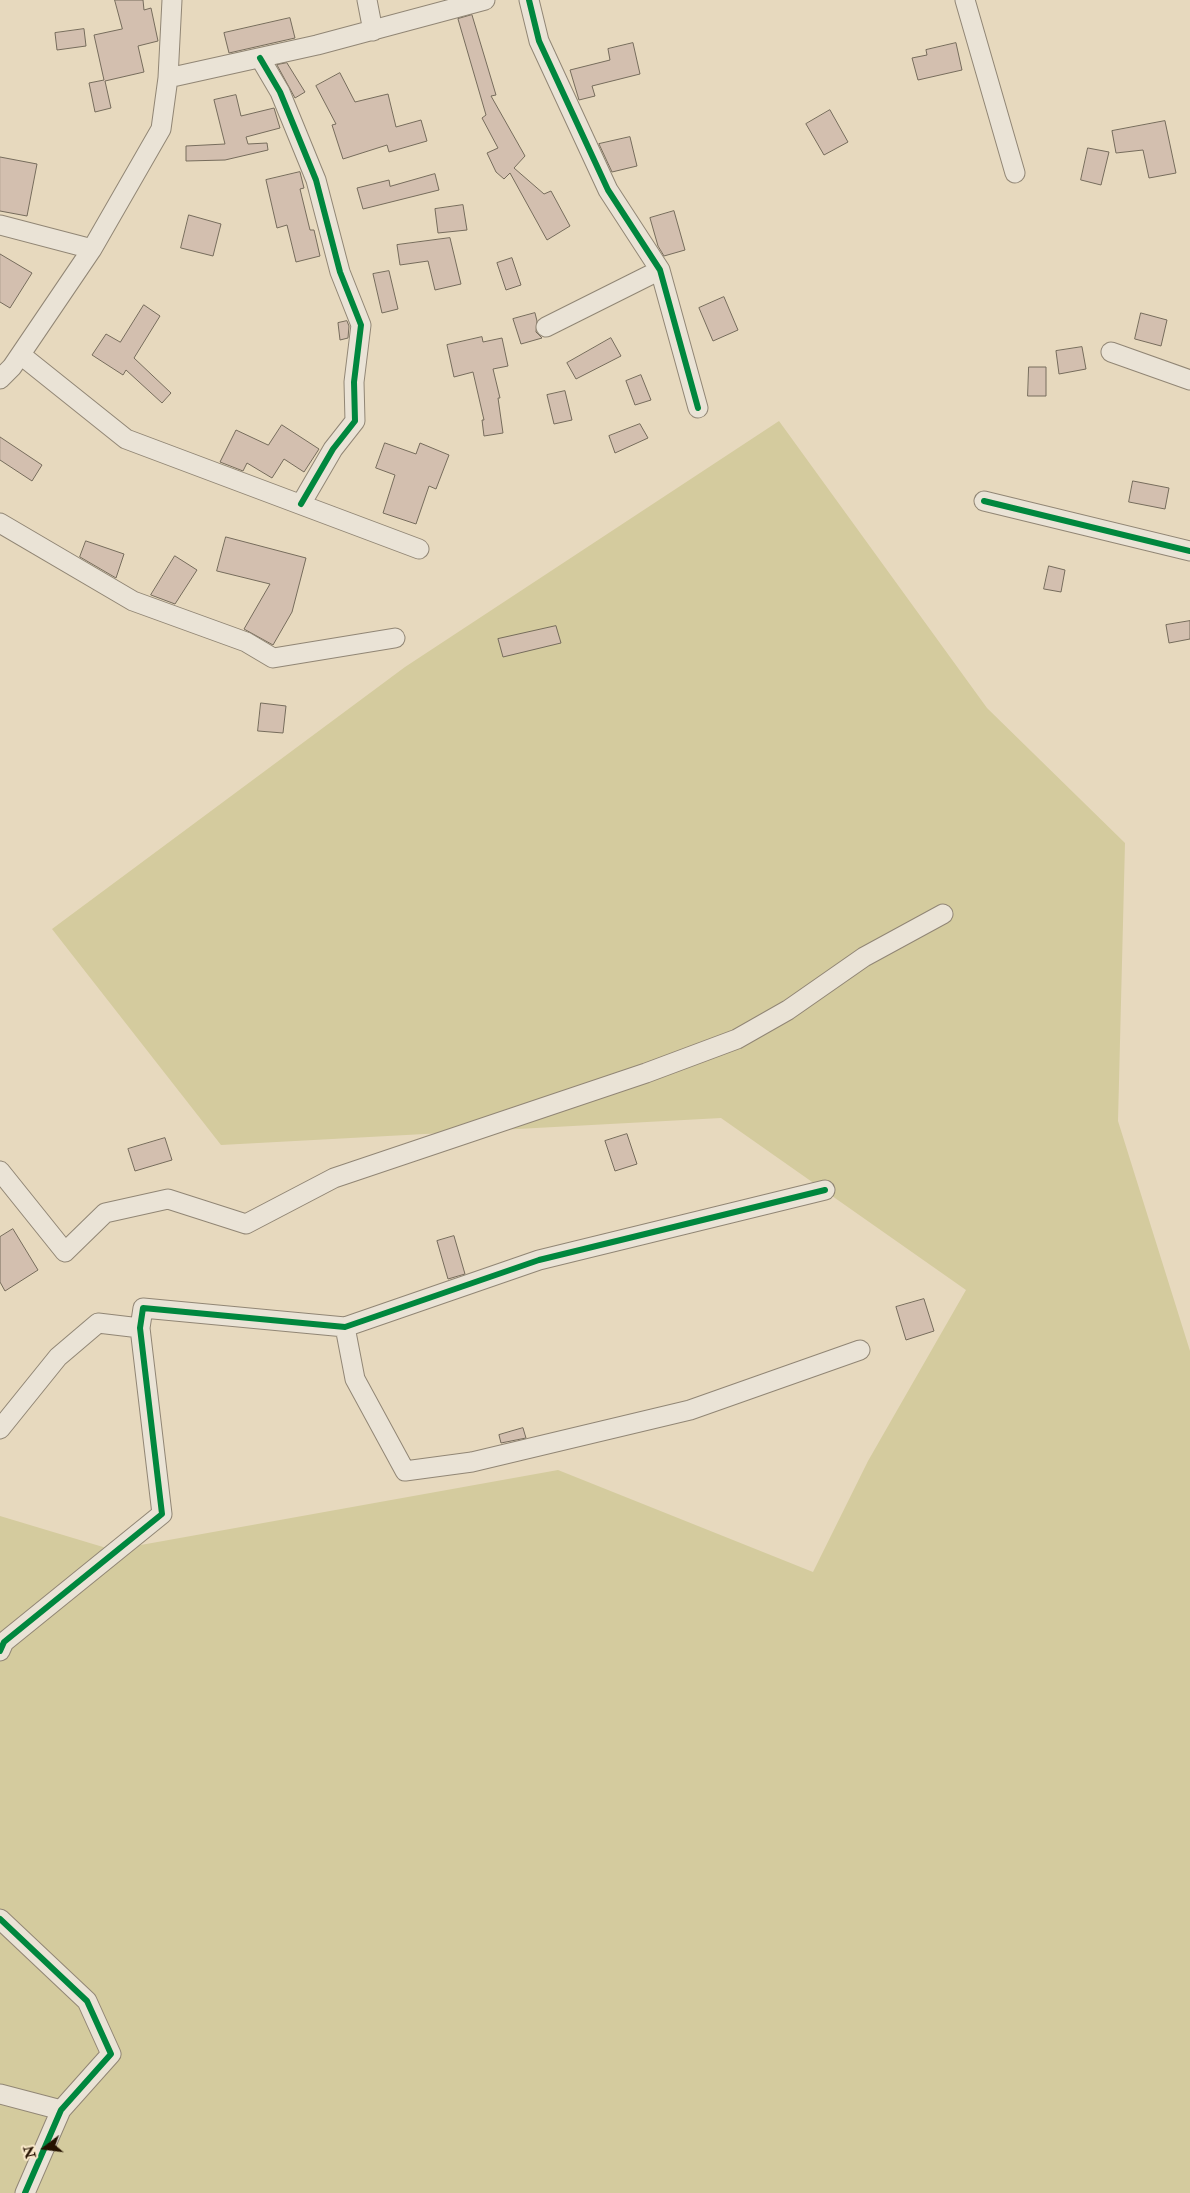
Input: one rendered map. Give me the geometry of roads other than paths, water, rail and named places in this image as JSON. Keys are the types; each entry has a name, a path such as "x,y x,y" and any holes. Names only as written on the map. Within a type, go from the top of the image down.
{"street":[{"path":"0,379 21,355 92,249 161,129 168,78 172,0"},
{"path":"367,0 373,31"},
{"path":"168,78 373,31 485,0"},
{"path":"529,0 539,41 608,190 660,270 698,408"},
{"path":"964,0 1015,173"},
{"path":"260,58 280,92 316,180 340,272 361,325 354,382 355,421 333,449 301,504"},
{"path":"0,225 92,249"},
{"path":"546,327 660,270"},
{"path":"1111,352 1190,380"},
{"path":"21,355 126,439 419,549"},
{"path":"984,501 1190,551"},
{"path":"0,523 133,601 246,642 273,658 396,638"},
{"path":"0,1171 65,1252 105,1213 168,1199 246,1224 334,1178 646,1073 737,1038 788,1010 864,957 943,914"},
{"path":"0,1651 4,1642 162,1514 140,1328 143,1308 345,1328 539,1260 825,1190"},
{"path":"0,1429 58,1356 98,1323 140,1328"},
{"path":"345,1328 355,1379 405,1471 472,1462 690,1410 860,1350"},
{"path":"0,1919 87,2001 112,2054 61,2110 25,2193"},
{"path":"0,2094 61,2110"}]}
